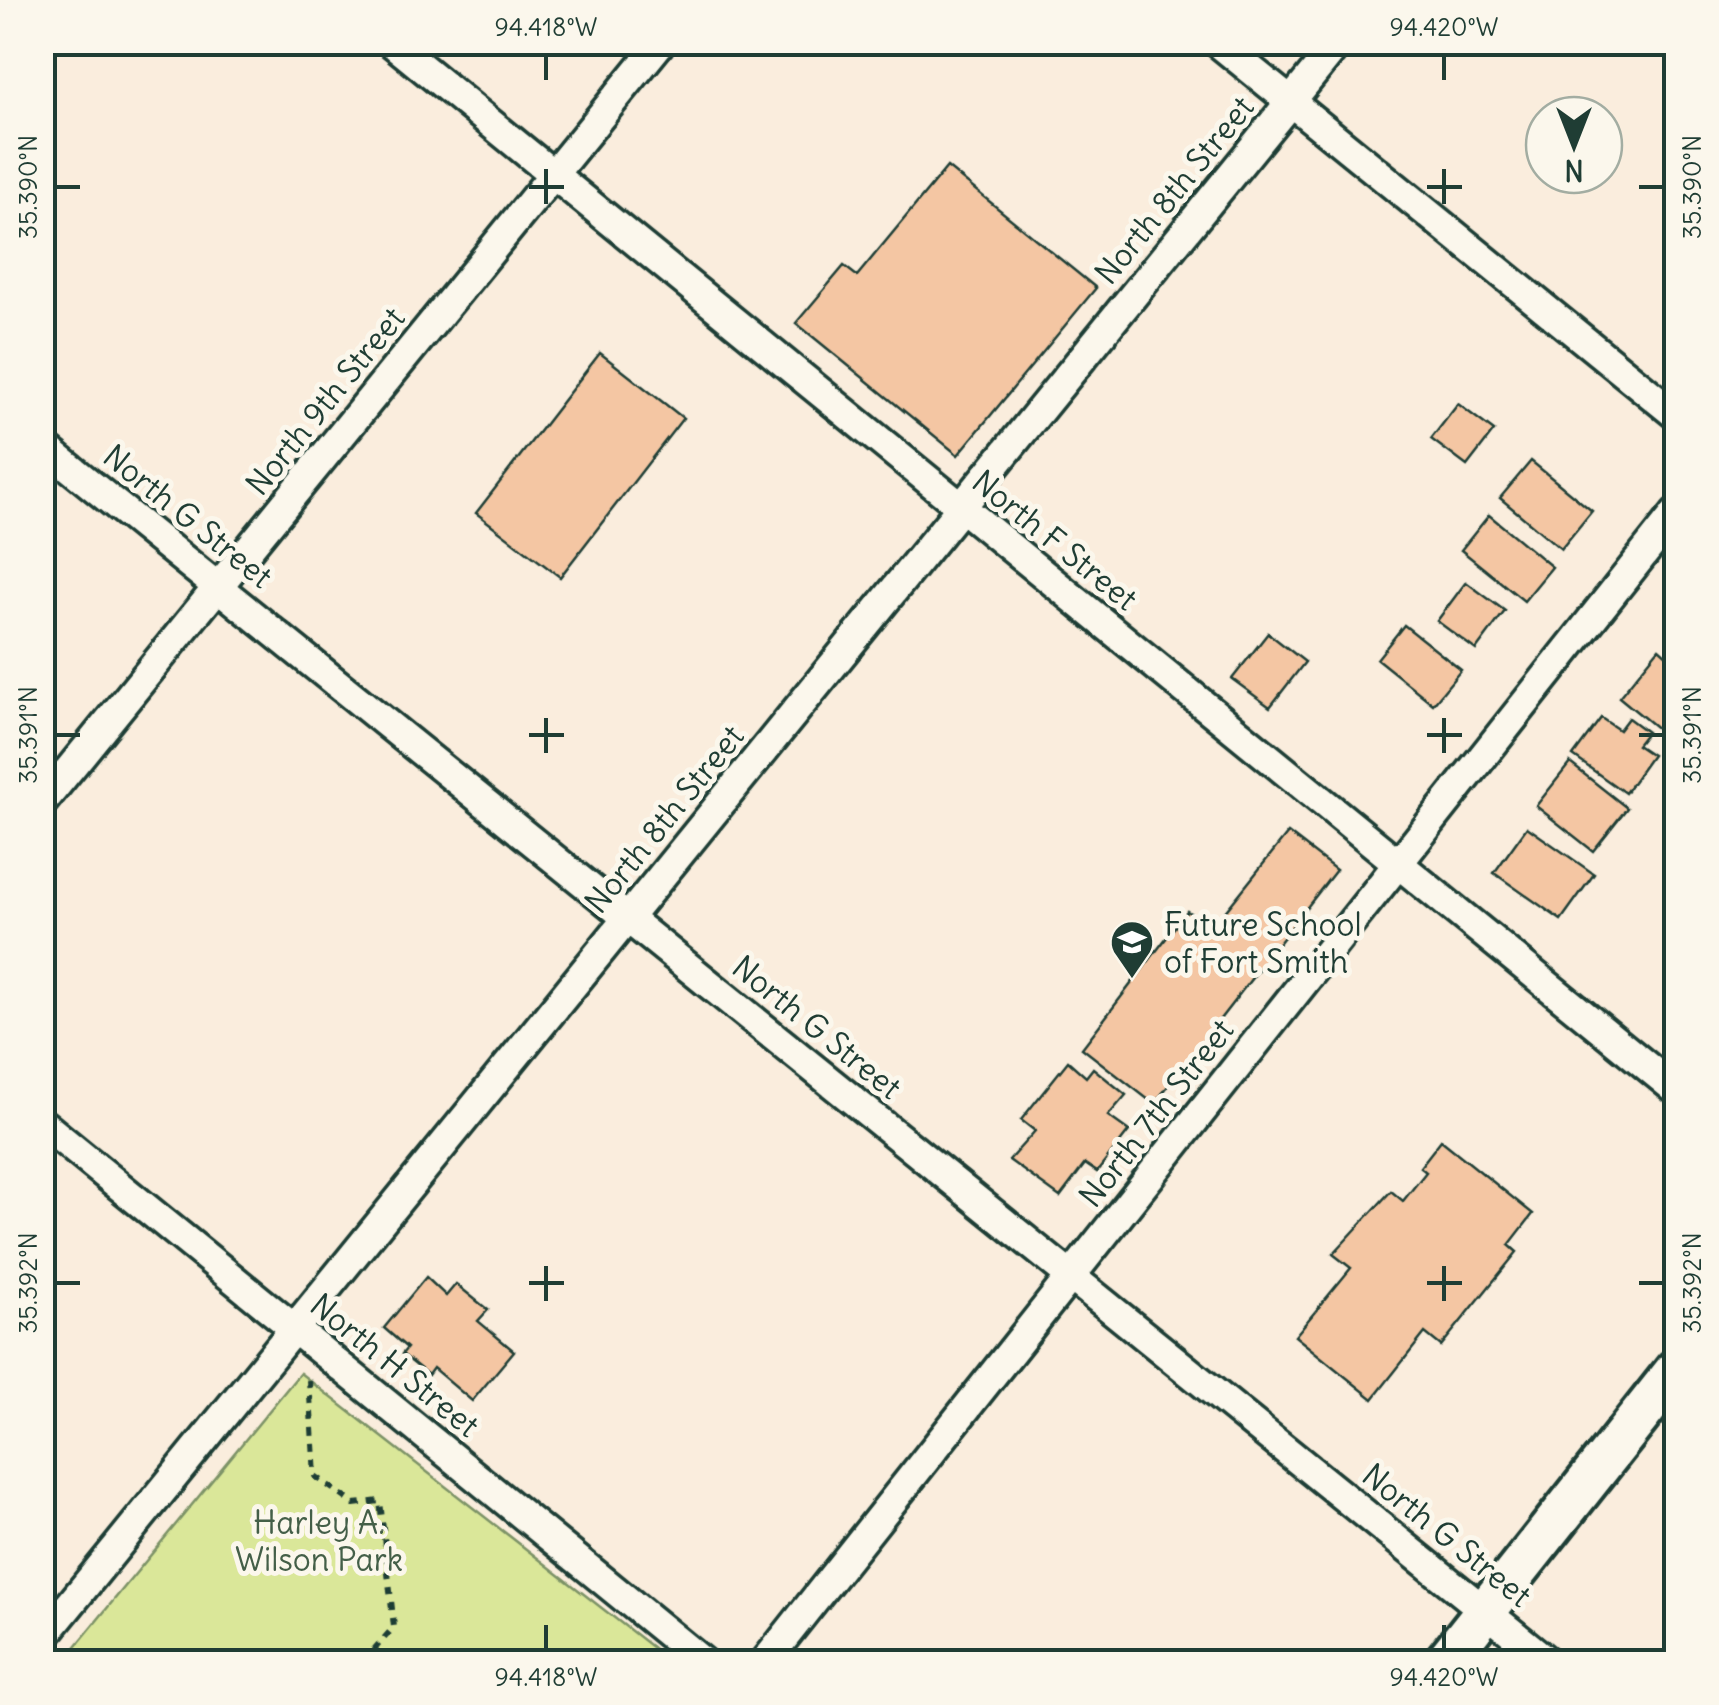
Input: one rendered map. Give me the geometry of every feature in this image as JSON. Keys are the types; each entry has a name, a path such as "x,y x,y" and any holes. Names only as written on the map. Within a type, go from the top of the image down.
{"street":[{"name":"North F Street","path":"391,42 1676,1090"},
{"name":"North 9th Street","path":"42,803 661,42"},
{"path":"1217,42 1676,416"},
{"name":"North 8th Street","path":"42,1639 1339,42"},
{"name":"North G Street","path":"42,445 1548,1662"},
{"name":"North 7th Street","path":"764,1662 1676,513"},
{"name":"North H Street","path":"42,1123 703,1662"},
{"path":"1445,1662 1676,1370"}],"path":[{"path":"309,1380 316,1476 354,1504 380,1501 394,1627 363,1662"}],"green space":[{"name":"Harley A. Wilson Park","path":"300,1373 309,1380 671,1662 63,1662"}],"building":[{"path":"947,167 1096,288 958,455 796,323 844,266 857,276"},
{"path":"600,353 683,418 560,577 476,513"},
{"path":"1458,404 1494,431 1467,466 1431,439"},
{"path":"1531,461 1592,511 1561,549 1500,498"},
{"path":"1489,515 1552,567 1524,601 1461,550"},
{"path":"1466,582 1505,611 1476,650 1437,621"},
{"path":"1404,625 1461,670 1433,704 1377,659"},
{"path":"1268,633 1305,662 1270,707 1232,679"},
{"path":"1659,648 1676,663 1676,744 1619,697"},
{"path":"1601,718 1619,730 1628,718 1647,732 1637,745 1652,755 1625,793 1573,756"},
{"path":"1570,763 1627,808 1593,851 1536,806"},
{"path":"1527,827 1594,874 1561,920 1494,873"},
{"name":"Future School of Fort Smith","path":"1288,833 1336,870 1154,1104 1082,1048 1187,911 1212,928"},
{"path":"1068,1061 1086,1077 1093,1068 1126,1095 1108,1116 1129,1131 1097,1172 1085,1164 1060,1197 1009,1160 1035,1131 1021,1120"},
{"path":"1441,1140 1533,1214 1509,1245 1517,1252 1441,1346 1425,1333 1373,1399 1295,1336 1351,1268 1333,1254 1391,1191 1403,1201 1426,1172 1420,1167"},
{"path":"426,1277 446,1296 456,1284 488,1310 478,1321 514,1351 472,1401 433,1368 428,1375 402,1354 407,1348 384,1328"}],"place":[{"name":"Future School of Fort Smith","path":"1132,980"}]}
